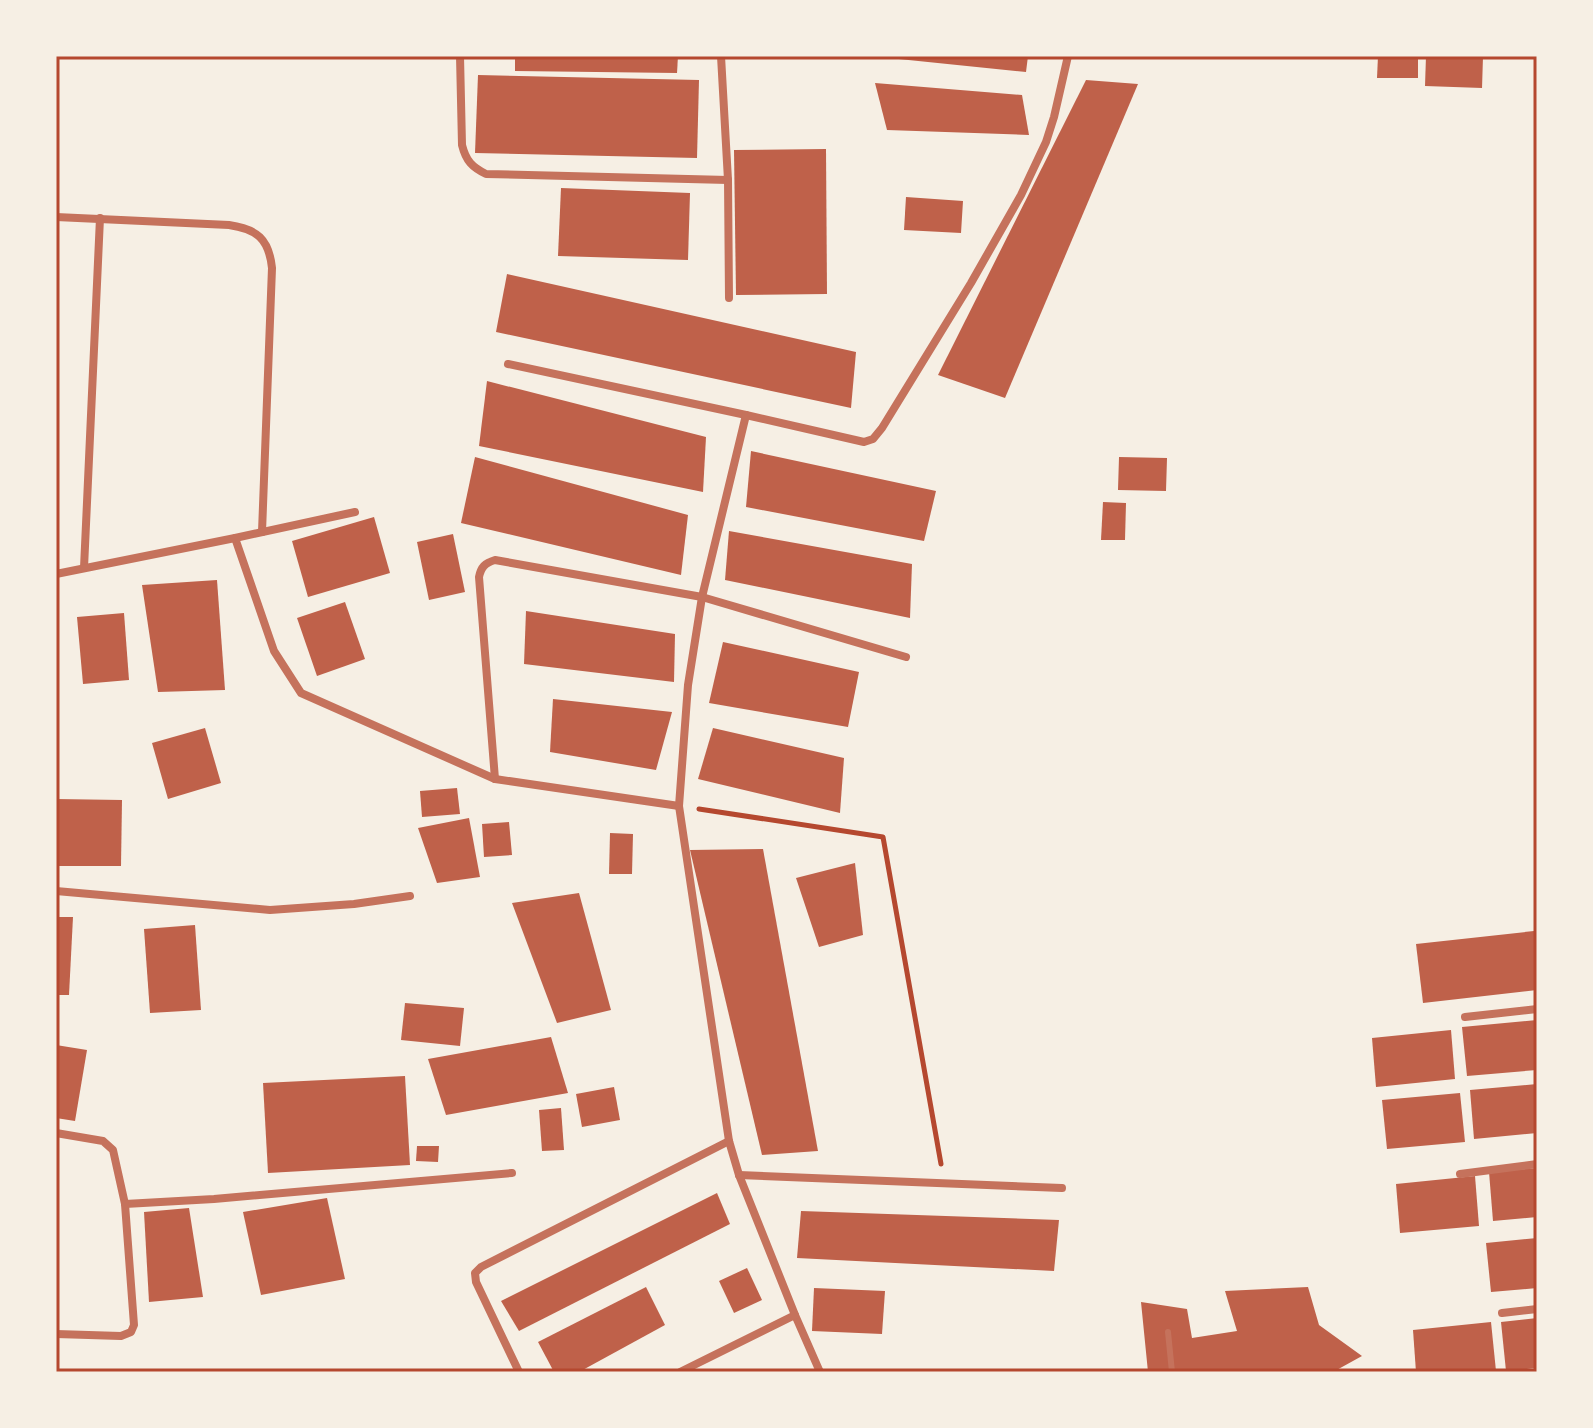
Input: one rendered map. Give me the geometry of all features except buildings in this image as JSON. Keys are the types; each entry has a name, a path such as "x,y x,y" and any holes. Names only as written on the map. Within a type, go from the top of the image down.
{"street":[{"path":"460,56 462,145 465,157 473,168 486,174 728,180"},
{"path":"721,56 728,180 729,298"},
{"path":"508,364 864,442 873,439 971,283 1021,195 1046,142 1068,56"},
{"path":"56,217 244,227 258,234 270,255 272,268 262,532"},
{"path":"84,568 100,218"},
{"path":"746,415 702,597 688,685 679,806 729,1141 739,1175 820,1372"},
{"path":"56,574 355,512"},
{"path":"235,538 274,651 301,693 495,779 679,806"},
{"path":"495,779 479,577 481,568 495,560 702,597 906,657"},
{"path":"56,891 270,910 410,896"},
{"path":"1465,1017 1537,1009"},
{"path":"56,1133 103,1141 113,1150 125,1204 134,1325 131,1332 121,1336 56,1334"},
{"path":"519,1372 476,1282 475,1273 481,1267 729,1141"},
{"path":"1460,1174 1537,1164"},
{"path":"125,1204 512,1173"},
{"path":"739,1175 1062,1188"},
{"path":"1502,1313 1537,1309"},
{"path":"680,1372 795,1315"}],"lane":[{"path":"1168,1332 1172,1372"}],"path":[{"path":"679,806 883,837 944,1183"}]}
